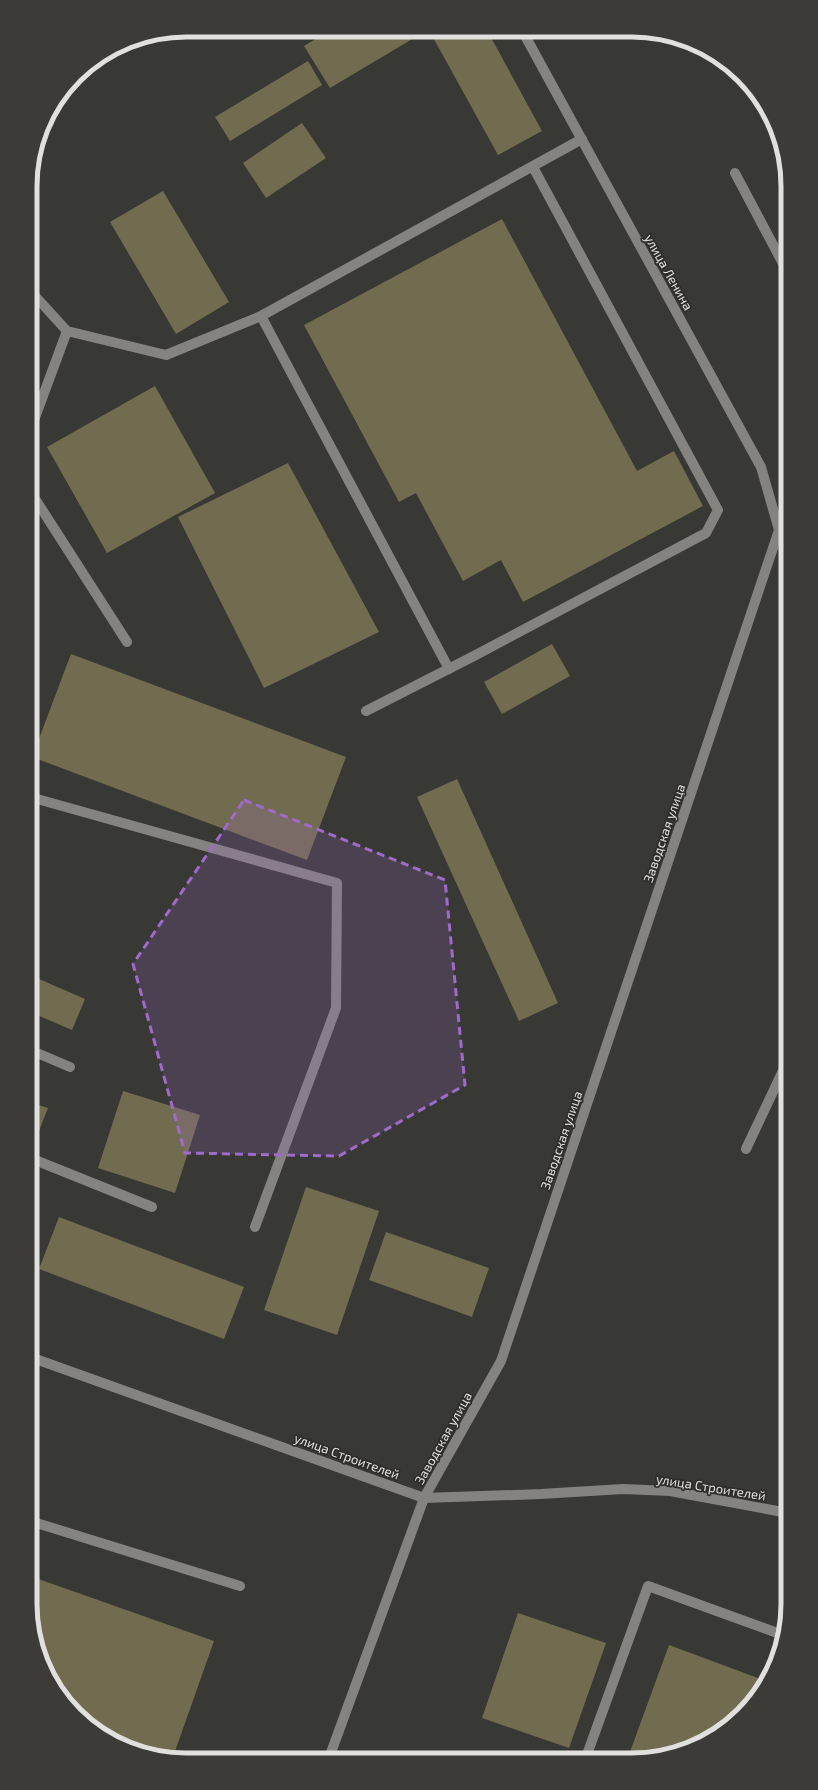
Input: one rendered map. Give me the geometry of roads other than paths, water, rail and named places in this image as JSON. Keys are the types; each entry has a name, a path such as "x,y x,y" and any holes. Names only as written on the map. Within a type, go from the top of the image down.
{"street":[{"name":"улица Ленина","path":"526,37 760,467 779,530"},
{"path":"37,298 67,331 166,355 261,316 582,139"},
{"path":"366,711 449,669 706,532 718,510 532,167"},
{"path":"735,173 781,260"},
{"path":"261,316 449,669"},
{"path":"37,412 67,331"},
{"path":"37,502 127,642"},
{"name":"Заводская улица","path":"331,1753 424,1498 501,1361 781,527"},
{"path":"37,799 337,883 336,1008 255,1227"},
{"path":"37,1053 70,1068"},
{"path":"746,1149 781,1075"},
{"path":"37,1161 152,1207"},
{"name":"улица Строителей","path":"37,1360 424,1498 541,1494 623,1488 670,1491 781,1512"},
{"path":"37,1523 240,1586"},
{"path":"588,1753 648,1586 778,1633"}]}
